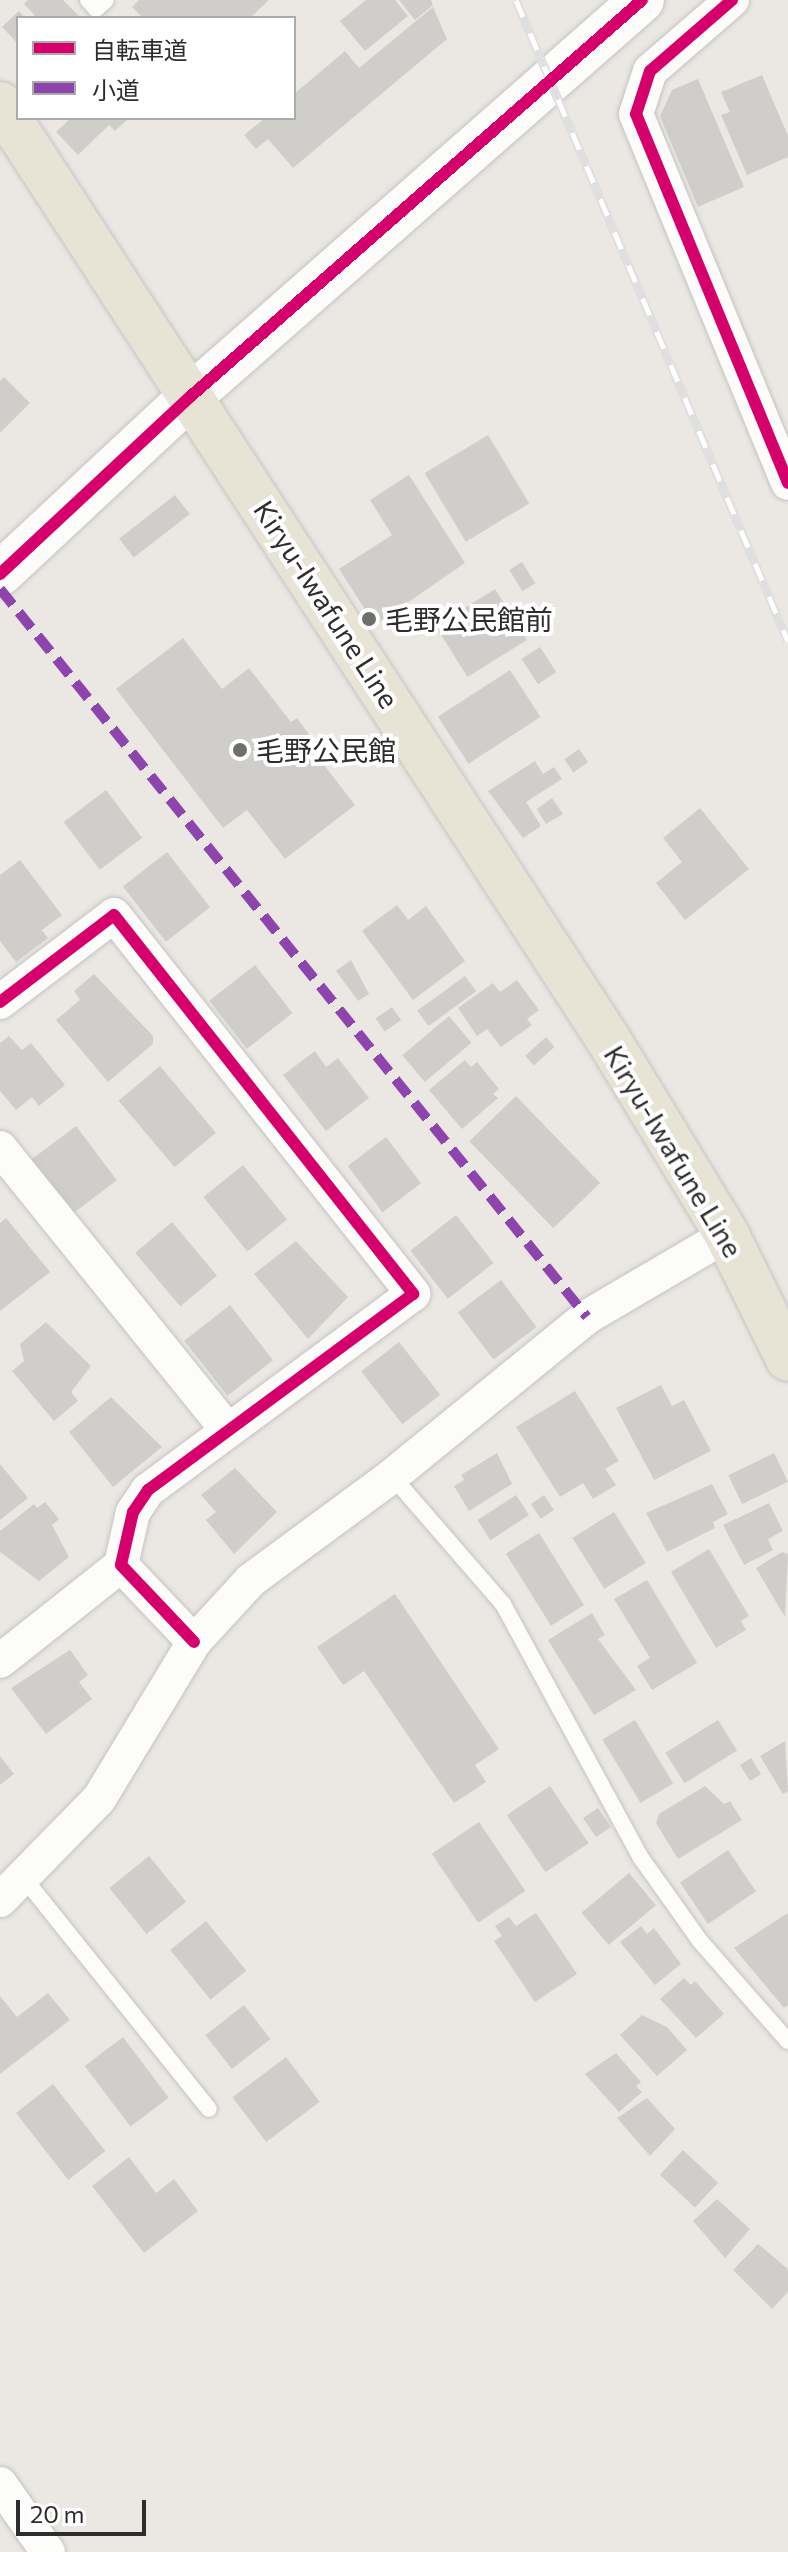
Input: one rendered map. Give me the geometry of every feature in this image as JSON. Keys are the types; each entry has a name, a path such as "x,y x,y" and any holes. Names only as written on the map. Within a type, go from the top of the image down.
{"main road":[{"name":"Kiryu-Iwafune Line","path":"0,104 591,1013 727,1235 788,1359"}],"street":[{"path":"0,574 191,396 642,0"},
{"path":"732,0 650,71 636,114 788,483"},
{"path":"0,1002 114,915 413,1294 148,1490 133,1512 121,1565 0,1661"},
{"path":"0,1148 227,1429"},
{"path":"11,1888 99,1799 194,1642 251,1580 392,1476 587,1317 727,1235"},
{"path":"121,1565 194,1642"},
{"path":"0,2484 48,2552"}],"lane":[{"path":"88,0 96,9 106,0"},
{"path":"392,1476 503,1604 641,1858 700,1941 788,2041"},
{"path":"11,1888 209,2109"}],"building":[{"path":"28,0 63,0 79,16 35,16 24,4"},
{"path":"139,0 269,0 252,16 141,16 132,7"},
{"path":"366,0 395,0 408,16 365,51 340,21"},
{"path":"399,0 431,0 433,5 415,20"},
{"path":"433,7 447,39 293,168 268,139 256,149 244,135 263,120 296,120 296,92 345,51 359,68"},
{"path":"19,11 23,16 16,16 16,42 2,27"},
{"path":"762,75 788,136 788,157 747,175 721,115 730,112 721,92"},
{"path":"698,79 744,187 698,207 660,116 672,90"},
{"path":"69,120 127,120 115,131 109,125 78,155 56,132"},
{"path":"4,377 30,403 0,433 0,381"},
{"path":"488,435 529,504 466,542 425,473"},
{"path":"409,475 465,563 375,625 339,569 392,535 370,500"},
{"path":"175,495 190,514 134,558 119,539"},
{"path":"522,562 535,583 523,591 509,570"},
{"path":"495,589 527,640 467,677 436,626"},
{"name":"毛野公民館","path":"183,638 222,689 249,668 291,722 297,718 319,748 314,752 355,805 285,859 247,810 223,828 116,689"},
{"path":"540,647 556,672 538,684 522,659"},
{"path":"510,670 540,717 468,764 438,717"},
{"path":"579,749 588,762 573,772 564,759"},
{"path":"535,761 543,774 554,767 562,779 526,802 541,826 523,838 488,791"},
{"path":"106,790 142,838 100,870 64,822"},
{"path":"552,798 563,814 546,824 537,809"},
{"path":"700,808 749,869 685,920 656,883 682,862 663,838"},
{"path":"167,852 210,907 166,942 123,886"},
{"path":"20,860 62,915 42,930 48,938 16,962 0,941 0,875"},
{"path":"397,905 408,920 426,906 465,961 413,1000 362,931"},
{"path":"351,960 369,994 358,1001 336,971"},
{"path":"255,965 293,1013 247,1049 209,1001"},
{"path":"94,974 153,1036 153,1044 108,1082 56,1020 80,1000 74,991"},
{"path":"465,976 476,991 428,1026 417,1011"},
{"path":"517,980 539,1010 527,1019 532,1025 501,1047 487,1029 477,1036 458,1008 493,983 500,992"},
{"path":"392,1007 401,1020 385,1032 376,1018"},
{"path":"449,1016 471,1043 425,1082 402,1055"},
{"path":"9,1036 22,1050 31,1043 65,1085 39,1106 32,1097 16,1110 0,1091 0,1043"},
{"path":"546,1037 555,1047 534,1065 525,1056"},
{"path":"315,1051 326,1067 338,1058 369,1098 326,1131 283,1075"},
{"path":"465,1060 471,1067 477,1062 499,1089 493,1094 498,1098 462,1129 429,1090"},
{"path":"160,1066 216,1133 175,1167 119,1101"},
{"path":"516,1096 600,1183 553,1228 469,1141"},
{"path":"76,1126 117,1180 71,1215 30,1160"},
{"path":"386,1137 421,1183 383,1212 348,1166"},
{"path":"243,1165 287,1219 247,1251 203,1197"},
{"path":"456,1215 494,1263 448,1299 410,1251"},
{"path":"6,1218 50,1272 0,1311 0,1223"},
{"path":"172,1222 217,1276 180,1306 135,1253"},
{"path":"296,1241 348,1297 308,1339 254,1274"},
{"path":"501,1280 537,1327 493,1360 458,1312"},
{"path":"230,1305 273,1360 227,1396 184,1341"},
{"path":"46,1322 91,1366 71,1392 78,1401 54,1421 12,1371 24,1361 20,1344"},
{"path":"399,1342 440,1395 402,1424 361,1372"},
{"path":"661,1385 672,1406 684,1400 711,1451 654,1480 616,1408"},
{"path":"575,1391 619,1461 605,1469 616,1485 593,1499 583,1483 560,1497 516,1427"},
{"path":"111,1397 162,1447 113,1487 69,1432"},
{"path":"497,1453 512,1484 469,1511 454,1486 464,1480 461,1475"},
{"path":"774,1453 788,1482 742,1504 728,1475"},
{"path":"0,1464 28,1498 0,1520"},
{"path":"235,1468 277,1512 234,1554 206,1520 216,1512 201,1495"},
{"path":"712,1484 728,1514 713,1522 715,1528 667,1552 646,1513"},
{"path":"516,1495 529,1515 490,1540 477,1520"},
{"path":"544,1495 554,1510 541,1519 531,1504"},
{"path":"45,1502 59,1519 52,1525 69,1557 39,1581 0,1552 0,1531 34,1504 37,1508"},
{"path":"769,1503 783,1531 768,1539 773,1550 744,1565 723,1525"},
{"path":"614,1512 646,1563 604,1589 572,1538"},
{"path":"539,1533 584,1605 551,1626 506,1554"},
{"path":"709,1549 749,1616 741,1621 746,1630 716,1648 671,1572"},
{"path":"782,1552 788,1554 785,1617 756,1568"},
{"path":"647,1580 697,1663 652,1690 637,1666 650,1658 614,1599"},
{"path":"395,1594 499,1749 475,1765 486,1782 454,1803 364,1671 343,1685 317,1647"},
{"path":"592,1613 605,1635 598,1639 636,1690 594,1715 548,1640"},
{"path":"70,1650 88,1675 79,1682 92,1699 46,1734 11,1688"},
{"path":"635,1720 673,1783 641,1803 602,1740"},
{"path":"718,1720 737,1751 684,1783 665,1753"},
{"path":"785,1741 788,1791 783,1794 760,1756"},
{"path":"0,1756 14,1774 0,1785"},
{"path":"751,1758 761,1774 750,1781 740,1765"},
{"path":"550,1786 589,1843 545,1872 507,1815"},
{"path":"705,1786 724,1804 730,1801 742,1820 678,1859 656,1823 659,1814"},
{"path":"598,1808 611,1827 596,1837 583,1818"},
{"path":"479,1822 525,1891 478,1923 432,1854"},
{"path":"728,1850 756,1891 708,1924 680,1882"},
{"path":"149,1856 186,1902 146,1934 109,1888"},
{"path":"629,1873 656,1905 609,1945 582,1913"},
{"path":"536,1913 577,1974 535,2002 494,1941 502,1936 495,1926 509,1917 516,1926"},
{"path":"788,1913 788,2005 784,2008 734,1948"},
{"path":"206,1921 246,1971 211,2000 170,1950"},
{"path":"641,1926 647,1934 654,1928 681,1964 655,1985 620,1942"},
{"path":"684,1978 691,1985 695,1981 724,2014 696,2038 660,1999"},
{"path":"48,1993 70,2020 0,2074 0,1996 17,2017"},
{"path":"244,2005 270,2039 232,2069 205,2035"},
{"path":"642,2015 667,2027 687,2050 657,2076 620,2035"},
{"path":"123,2037 169,2098 130,2127 85,2066"},
{"path":"616,2053 641,2082 636,2086 642,2092 619,2112 585,2074"},
{"path":"286,2057 320,2102 266,2142 232,2097"},
{"path":"53,2084 105,2151 68,2180 16,2113"},
{"path":"647,2098 675,2129 650,2156 617,2118"},
{"path":"683,2150 718,2183 695,2208 660,2175"},
{"path":"129,2157 156,2193 174,2179 198,2211 144,2253 92,2186"},
{"path":"717,2199 750,2229 725,2258 693,2221"},
{"path":"758,2244 788,2269 788,2292 772,2309 733,2270"}],"railway":[{"path":"516,0 788,641"}],"marked path":[{"path":"0,589 587,1317"}],"cycle path":[{"path":"0,574 191,396 642,0"},
{"path":"732,0 650,71 636,114 788,483"},
{"path":"0,1002 114,915 413,1294 148,1490 133,1512 121,1565 194,1642"}],"place":[{"name":"毛野公民館前","path":"369,619"},
{"name":"毛野公民館","path":"240,750"}]}
